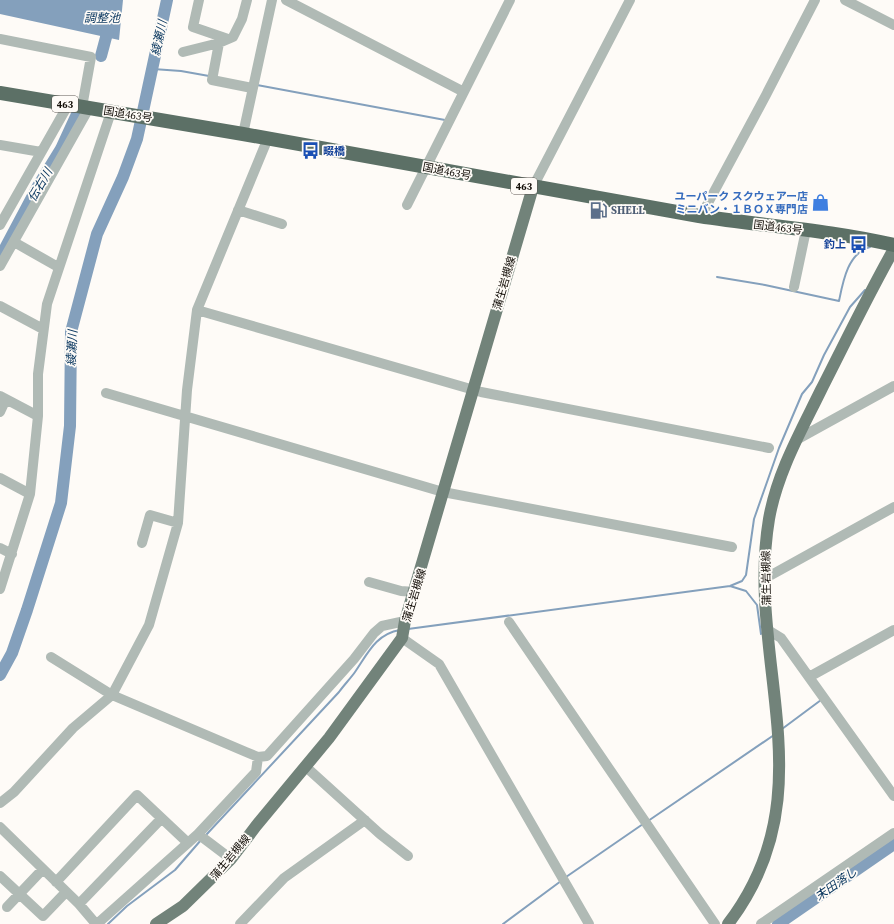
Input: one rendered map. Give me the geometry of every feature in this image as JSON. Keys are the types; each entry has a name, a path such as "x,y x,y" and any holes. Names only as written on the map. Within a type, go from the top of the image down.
{"highway":[{"name":"国道463号","path":"0,93 268,138 533,187 701,216 829,232 894,245"}],"main road":[{"name":"蒲生岩槻線","path":"156,924 183,906 231,859 256,826 329,738 402,638 405,621 415,592 533,187"},
{"name":"蒲生岩槻線","path":"728,924 746,897 764,860 770,844 780,788 779,735 764,579 764,550 769,518 777,488 796,440 894,249"}],"street":[{"path":"199,0 193,27 223,41"},
{"path":"183,52 233,37 242,19 246,2 235,0"},
{"path":"243,134 272,0"},
{"path":"286,0 462,91"},
{"path":"407,205 424,167 462,91 510,0"},
{"path":"533,187 630,0"},
{"path":"701,216 815,0"},
{"path":"845,0 894,25"},
{"path":"0,39 91,57 80,106 14,242 0,266"},
{"path":"223,41 212,80 252,88"},
{"path":"0,226 4,208 41,152 80,106"},
{"path":"0,589 30,494 38,416 38,374 47,304 58,267 111,112"},
{"path":"0,802 14,792 73,728 112,695 149,625 178,523 186,417 197,310 268,138"},
{"path":"0,144 41,152"},
{"path":"238,210 282,224"},
{"path":"794,286 806,230"},
{"path":"14,242 58,267"},
{"path":"0,306 43,329"},
{"path":"197,310 473,390 768,448"},
{"path":"796,440 894,386"},
{"path":"106,393 443,492 732,547"},
{"path":"0,412 3,397 38,416"},
{"path":"0,478 30,494"},
{"path":"764,579 894,507"},
{"path":"142,544 150,516 178,523"},
{"path":"0,548 12,554"},
{"path":"369,582 401,591 415,592"},
{"path":"51,657 112,695 258,757 267,756 354,659 374,633 382,626 405,621"},
{"path":"509,622 715,924"},
{"path":"768,630 781,638 894,796"},
{"path":"809,677 894,630"},
{"path":"402,638 439,664 589,924"},
{"path":"0,827 79,904 96,924 198,834 256,772 258,757"},
{"path":"306,767 408,856"},
{"path":"56,882 137,795 188,843"},
{"path":"79,904 161,819"},
{"path":"240,924 284,878 365,820"},
{"path":"761,924 894,833"},
{"path":"198,834 231,859"},
{"path":"8,906 43,869"},
{"path":"0,876 43,916 66,892"}],"water":[{"name":"調整池","path":"0,0 123,0 119,40 0,14"}],"waterway":[{"name":"伝右川","path":"101,56 116,0"},
{"name":"綾瀬川","path":"0,675 12,653 61,503 70,426 71,332 97,234 123,177 137,139 167,0"},
{"path":"153,69 181,71 209,76"},
{"path":"257,85 445,120"},
{"name":"伝右川","path":"2,254 37,188 61,149 78,112"},
{"path":"717,277 765,285 839,301 842,285 852,261 856,255 870,247"},
{"path":"408,629 730,586 742,581 746,575 754,519 779,448 802,394 812,382 824,355 850,307 865,290"},
{"path":"730,586 746,591 757,605 761,634"},
{"path":"206,835 339,692 355,672 373,645 392,632 400,630"},
{"path":"782,729 821,700"},
{"path":"648,821 774,735"},
{"path":"566,877 643,824"},
{"path":"108,924 127,906 175,870 201,840"},
{"name":"末田落し","path":"778,924 894,844"},
{"path":"503,924 561,881"}],"place":[{"name":"畷橋","path":"310,151"},
{"name":"ユーパーク スクウェアー店 ミニバン・１ＢＯＸ専門店","path":"821,202"},
{"name":"SHELL","path":"598,210"},
{"name":"釣上","path":"859,244"}]}
